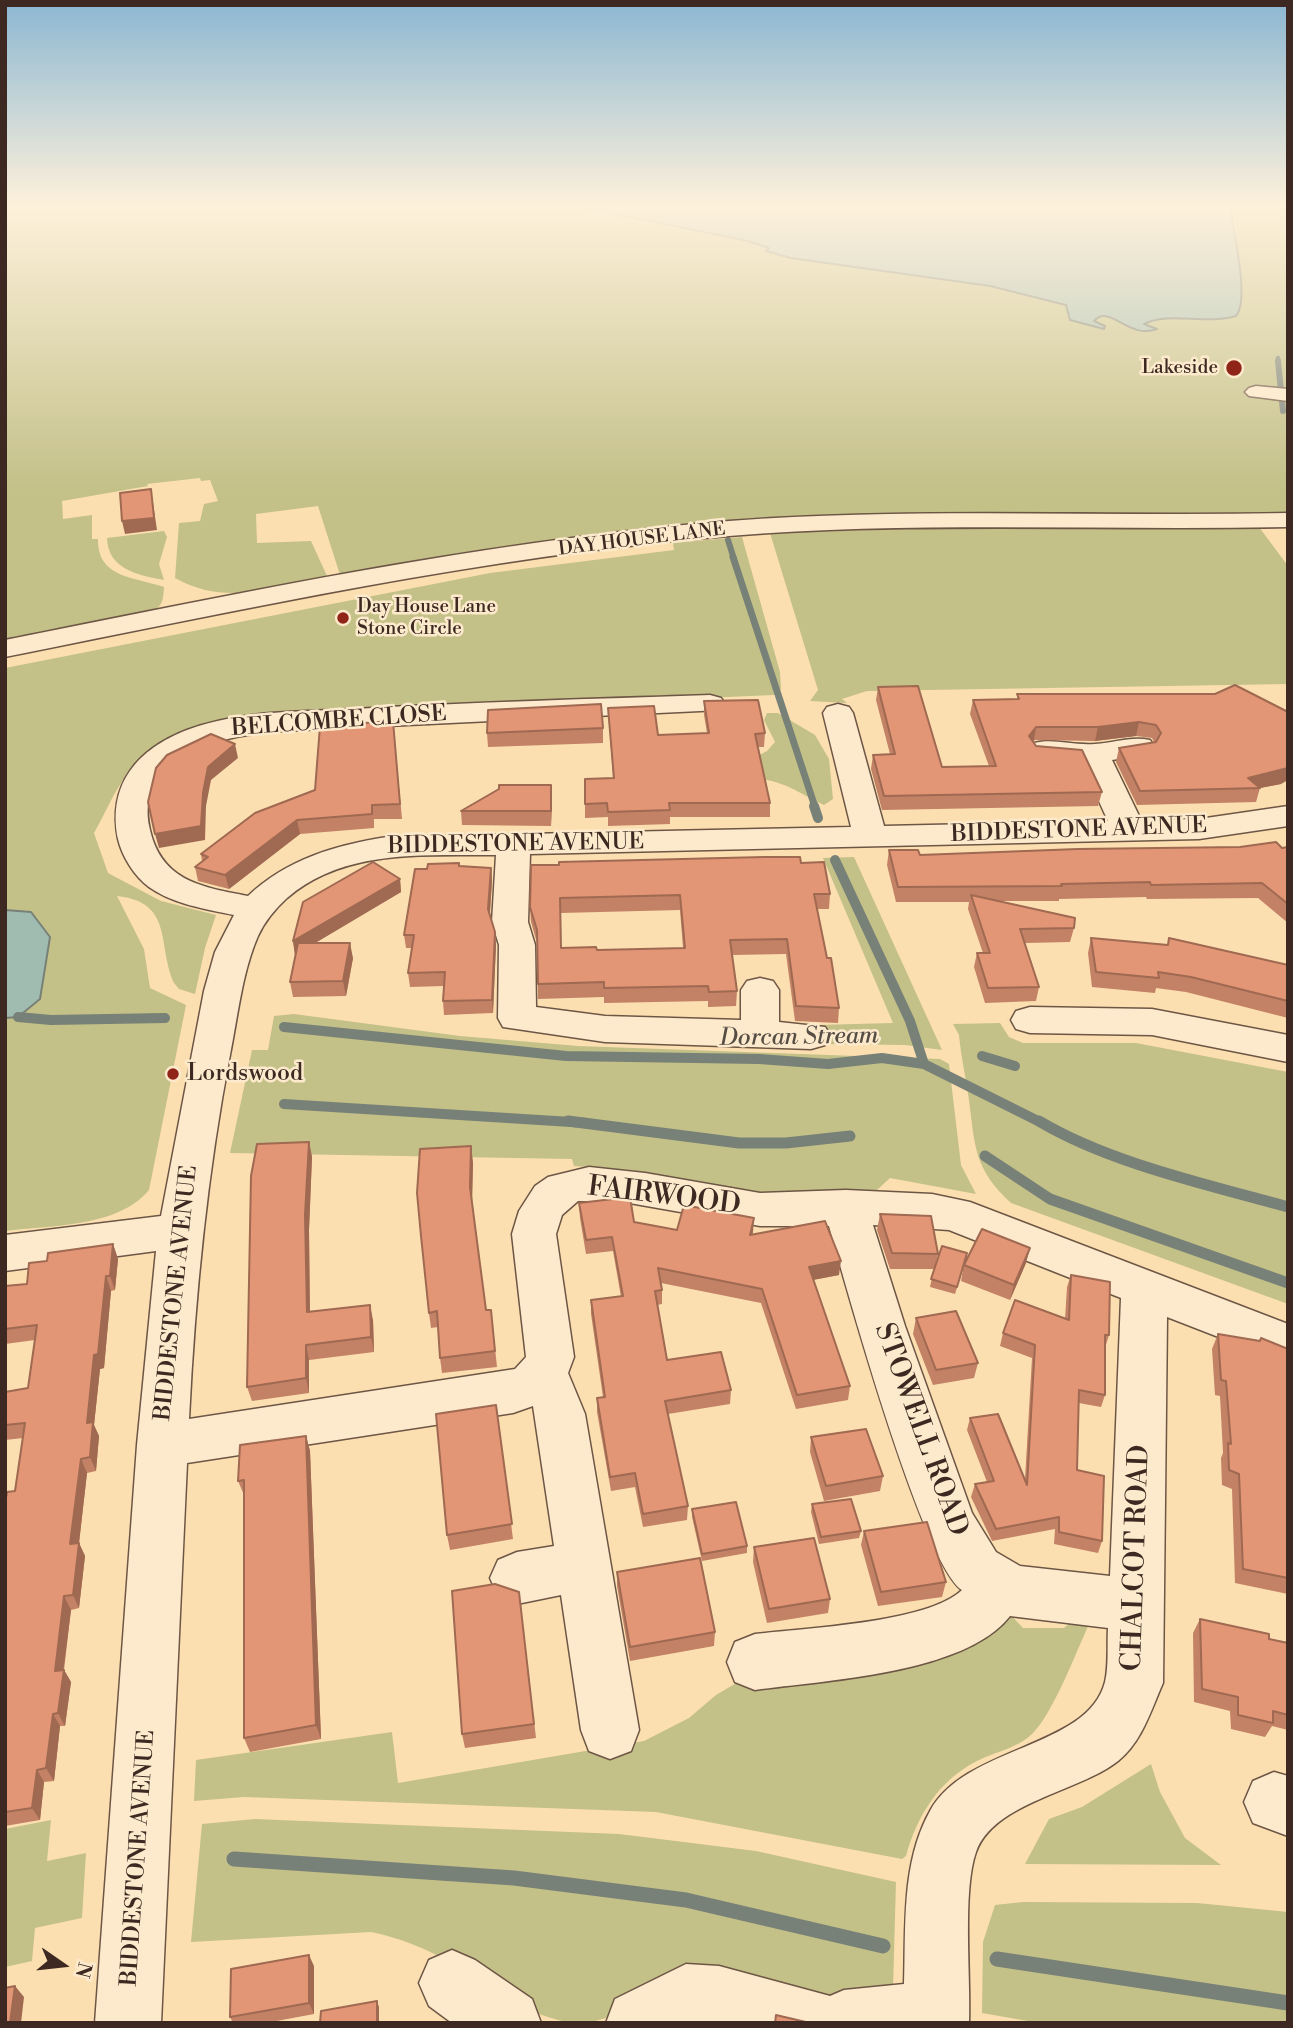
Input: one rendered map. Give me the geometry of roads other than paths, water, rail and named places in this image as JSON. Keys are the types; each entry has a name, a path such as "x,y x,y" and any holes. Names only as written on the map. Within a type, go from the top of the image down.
{"street":[{"name":"DAY HOUSE LANE","path":"5,649 434,569 719,530 853,522 1288,520"},
{"path":"832,709 870,837"},
{"name":"BELCOMBE CLOSE","path":"257,909 172,887 151,872 137,854 131,813 138,783 152,765 193,739 231,728 324,720 694,710"},
{"path":"1045,750 1093,754 1139,747"},
{"path":"1093,754 1129,830"},
{"name":"BIDDESTONE AVENUE","path":"128,2023 162,1445 178,1231 192,1144 223,997 239,939 257,909 299,874 358,852 387,847 1129,830 1226,827 1285,820"},
{"path":"513,845 510,922 517,944 517,1018 605,1029 811,1036"},
{"path":"760,990 760,1034"},
{"path":"1030,1020 1081,1002 1288,1049"},
{"name":"FAIRWOOD","path":"542,1377 550,1357 534,1234 541,1210 559,1191 571,1186 598,1183 761,1209 846,1207 916,1209 954,1214 1288,1343"},
{"name":"STOWELL ROAD","path":"846,1207 881,1326 950,1524 977,1570 1013,1591 1083,1597 1138,1608"},
{"path":"5,1253 178,1231"},
{"name":"CHALCOT ROAD","path":"936,2019 942,1876 945,1851 952,1833 973,1806 991,1792 1065,1761 1110,1732 1129,1702 1134,1683 1138,1608 1144,1289"},
{"path":"162,1445 513,1392 536,1383 542,1377 552,1391 560,1415 610,1730"},
{"path":"517,1578 584,1566"},
{"path":"755,1662 917,1638 940,1631 975,1615 1000,1585"},
{"path":"452,1983 508,2023"},
{"path":"639,2023 686,1997 719,1999 816,2023"},
{"path":"844,2023 936,2019"}],"waterway":[{"path":"1278,361 1283,411"},
{"path":"728,540 734,559"},
{"path":"733,557 815,807"},
{"path":"814,806 818,818"},
{"path":"835,860 910,1021 924,1064"},
{"name":"Dorcan Stream","path":"18,1017 51,1020 165,1018"},
{"name":"Dorcan Stream","path":"284,1027 566,1056 759,1059 828,1064 882,1058 924,1064"},
{"path":"982,1056 1015,1066"},
{"name":"Dorcan Stream","path":"924,1064 1042,1123"},
{"path":"284,1104 580,1123"},
{"path":"568,1121 580,1123"},
{"name":"Dorcan Stream","path":"1039,1121 1067,1136 1128,1161 1288,1207"},
{"path":"580,1123 587,1123"},
{"path":"580,1123 739,1143 786,1143 850,1136"},
{"path":"985,1156 1050,1199 1288,1283"},
{"path":"234,1859 514,1878 686,1900 883,1946"},
{"path":"997,1959 1288,2003"}],"place":[{"name":"Lakeside","path":"1234,368"},
{"name":"Day House Lane Stone Circle","path":"343,618"},
{"name":"Lordswood","path":"173,1074"}]}
